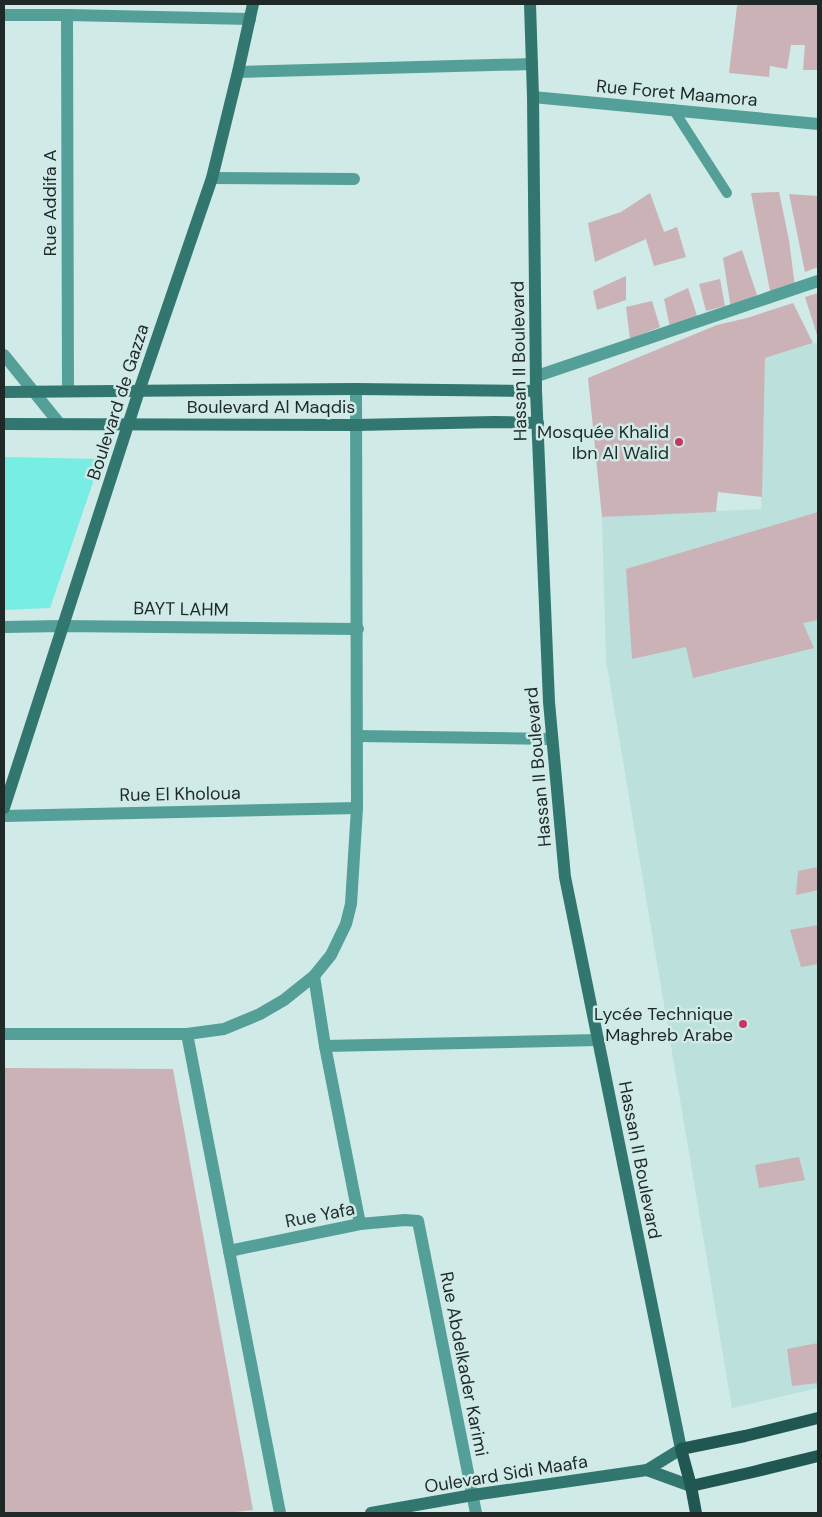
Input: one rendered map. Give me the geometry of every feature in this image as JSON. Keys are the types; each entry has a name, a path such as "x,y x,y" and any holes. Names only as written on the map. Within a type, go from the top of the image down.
{"main road":[{"name":"Boulevard de Gazza","path":"4,808 139,391 212,178 253,4"},
{"name":"Hassan II Boulevard","path":"530,4 533,97 536,391 549,702 565,877 681,1450 696,1513"},
{"name":"Boulevard Al Maqdis","path":"4,392 356,389 536,391"},
{"name":"Boulevard Al Maqdis","path":"4,424 357,425 538,423"},
{"path":"647,1470 681,1450 818,1418"},
{"path":"647,1470 691,1486 818,1456"},
{"name":"Oulevard Sidi Maafa","path":"371,1513 472,1495 647,1470"}],"street":[{"path":"4,15 250,19"},
{"name":"Rue Addifa A","path":"67,15 68,391"},
{"path":"238,72 532,64"},
{"name":"Rue Foret Maamora","path":"533,97 818,124"},
{"path":"212,178 354,179"},
{"path":"537,376 818,281"},
{"path":"4,354 59,423"},
{"path":"4,1034 187,1034 224,1029 260,1014 284,1000 314,976 331,955 346,924 351,904 357,808 356,389"},
{"name":"BAYT LAHM","path":"4,627 358,629"},
{"path":"358,736 552,739"},
{"name":"Rue El Kholoua","path":"4,816 357,808"},
{"path":"314,976 325,1046 360,1224"},
{"path":"187,1034 280,1513"},
{"path":"325,1046 598,1040"},
{"name":"Rue Yafa","path":"229,1251 360,1224 405,1220 418,1222"},
{"name":"Rue Abdelkader Karimi","path":"418,1222 476,1513"}],"lane":[{"path":"673,110 727,193"}],"shaded area":[{"name":"Lycée Technique Maghreb Arabe","path":"818,342 818,1388 732,1408 606,660 602,517 761,509 765,358"},
{"path":"4,457 101,459 50,608 4,610"}],"building":[{"path":"741,4 818,4 818,70 803,70 805,45 791,45 787,69 770,66 769,77 729,73 737,6"},
{"path":"779,192 789,240 795,287 771,296 751,193"},
{"path":"650,193 664,232 677,227 686,257 654,266 646,239 595,262 588,223 621,212"},
{"path":"789,194 818,196 818,267 805,272"},
{"path":"742,250 757,295 731,309 723,258"},
{"path":"626,276 626,300 597,310 593,291"},
{"path":"720,279 725,306 706,311 699,284"},
{"path":"688,288 698,319 670,327 664,299"},
{"path":"818,293 818,338 805,297"},
{"path":"652,301 660,327 630,339 626,307"},
{"name":"Mosquée Khalid Ibn Al Walid","path":"793,303 813,343 765,358 762,497 718,492 716,512 602,517 588,378 717,325 747,318"},
{"path":"818,512 818,620 803,623 814,648 693,678 686,647 632,659 626,569"},
{"path":"818,867 818,890 796,895 798,871"},
{"path":"818,925 818,964 801,967 790,930"},
{"path":"4,1068 173,1069 253,1510 227,1513 4,1513"},
{"path":"799,1157 805,1180 759,1188 755,1165"},
{"path":"818,1343 818,1383 792,1386 787,1349"}],"place":[{"name":"Mosquée Khalid Ibn Al Walid","path":"679,442"},
{"name":"Lycée Technique Maghreb Arabe","path":"743,1024"}]}
